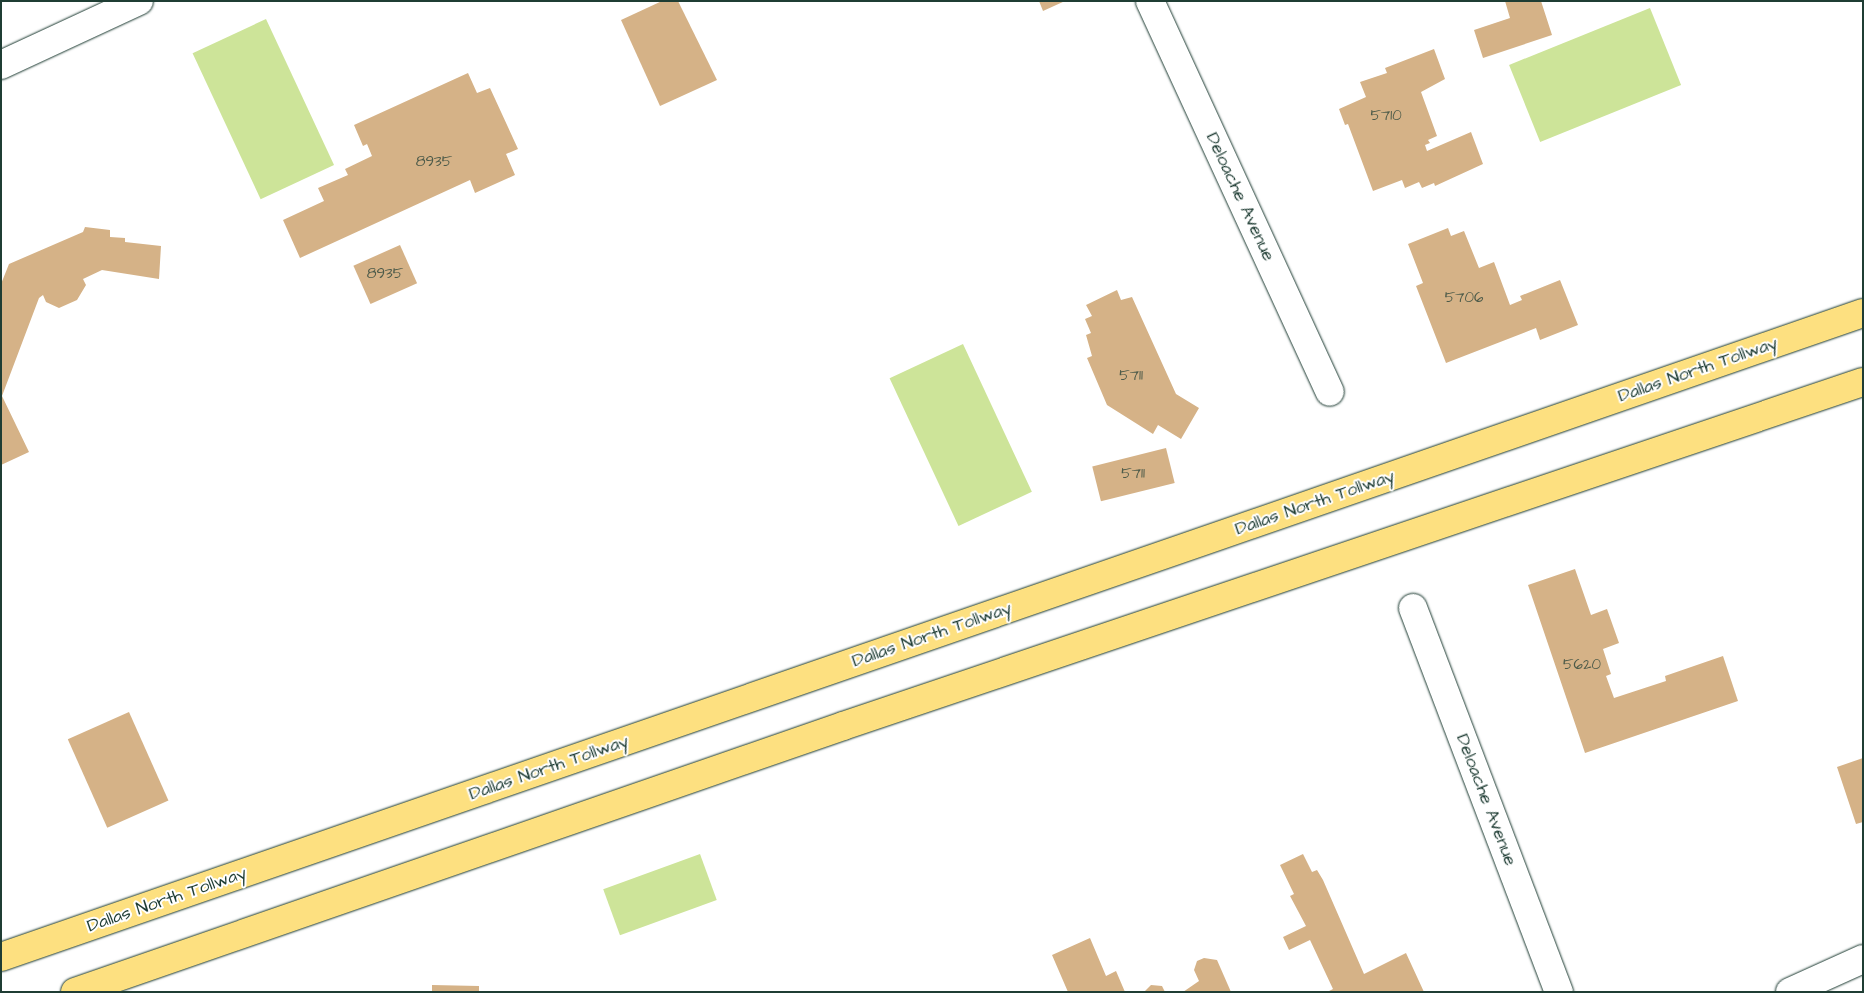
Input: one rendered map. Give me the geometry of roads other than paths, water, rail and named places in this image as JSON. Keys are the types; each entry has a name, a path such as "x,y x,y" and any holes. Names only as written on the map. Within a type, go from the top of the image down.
{"highway":[{"name":"Dallas North Tollway","path":"1,957 1863,313"},
{"path":"74,992 843,726 1766,417 1863,382"},
{"path":"1766,417 1863,393"}],"street":[{"name":"Deloache Avenue","path":"1150,1 1330,392"},
{"path":"1,65 127,4"},
{"name":"Deloache Avenue","path":"1413,608 1559,992"},
{"path":"1790,992 1863,959"}]}
